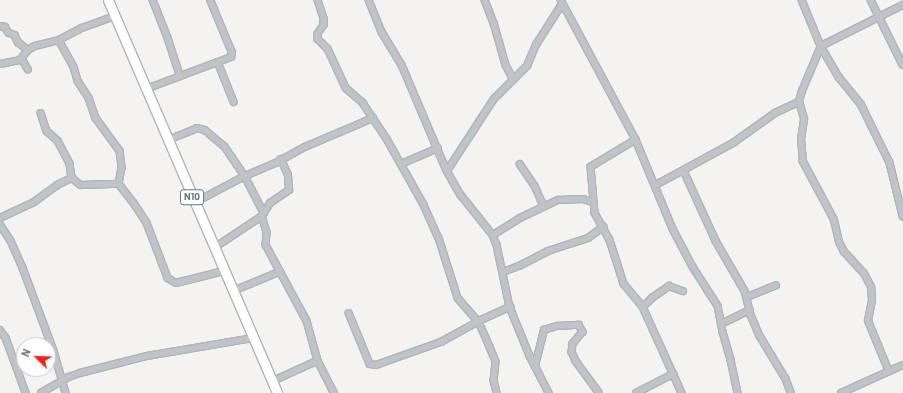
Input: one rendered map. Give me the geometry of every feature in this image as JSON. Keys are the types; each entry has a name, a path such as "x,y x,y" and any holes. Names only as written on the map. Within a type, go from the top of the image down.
{"main road":[{"name":"N10","path":"108,0 277,393"}],"street":[{"path":"153,0 168,38 180,76"},
{"path":"146,89 231,57 232,54 210,0"},
{"path":"318,0 324,19 324,25 318,34 318,39 328,49 346,88 363,103 373,118 402,164 424,204 439,238 458,298 478,322 496,362 494,380 496,393"},
{"path":"369,0 382,32 402,65 447,171 461,195 493,235 497,245 510,307 535,366 549,393"},
{"path":"485,0 494,23 506,65 513,80"},
{"path":"802,0 821,46 839,77 861,104 890,163 903,216"},
{"path":"871,0 903,65"},
{"path":"447,171 458,151 494,99 526,66 536,45 562,2 636,140 673,229 693,267 718,306 738,393"},
{"path":"889,372 868,321 872,300 871,287 864,274 844,252 839,242 834,220 803,162 801,139 804,119 799,102 802,91 821,46 903,5"},
{"path":"0,64 22,59 28,50 37,44 59,40 82,28 115,16"},
{"path":"0,26 5,27 9,33 15,35 18,42 28,50"},
{"path":"59,40 74,67 78,81 89,98 96,118 120,151 122,168 119,184 147,223 164,270 171,281 176,283 224,271"},
{"path":"22,59 28,69"},
{"path":"218,62 234,102"},
{"path":"656,185 733,143 775,113 799,102"},
{"path":"41,113 47,131 58,141 70,164 72,178 81,185 119,184"},
{"path":"194,202 305,147 373,118"},
{"path":"168,140 196,128 202,128 225,147 245,176 263,214 266,231 266,245 279,272 307,321 318,361 334,393"},
{"path":"636,140 594,163 591,167 593,202 595,213 610,240 625,287 643,307 682,393"},
{"path":"402,164 438,148"},
{"path":"214,248 263,214 270,203 289,190 288,175 281,160"},
{"path":"520,164 535,186 544,206"},
{"path":"684,171 716,241 742,285 760,336 786,379 791,393"},
{"path":"0,218 34,202 57,185 72,178"},
{"path":"493,235 520,218 558,200 583,199 593,202"},
{"path":"0,224 11,241 23,268 54,351 66,393"},
{"path":"503,272 548,251 588,238 603,227"},
{"path":"233,291 279,272"},
{"path":"747,297 776,285"},
{"path":"643,307 652,298 670,286 683,291"},
{"path":"349,314 368,360 373,365 441,342 483,318 510,307"},
{"path":"721,324 750,310"},
{"path":"535,366 544,330 557,326 579,325 583,332 573,344 572,352 576,361 599,393"},
{"path":"0,330 6,338 26,393"},
{"path":"41,393 69,377 80,373 148,356 253,338"},
{"path":"272,382 318,361"},
{"path":"841,393 851,391 903,365"},
{"path":"636,393 673,374"}]}
